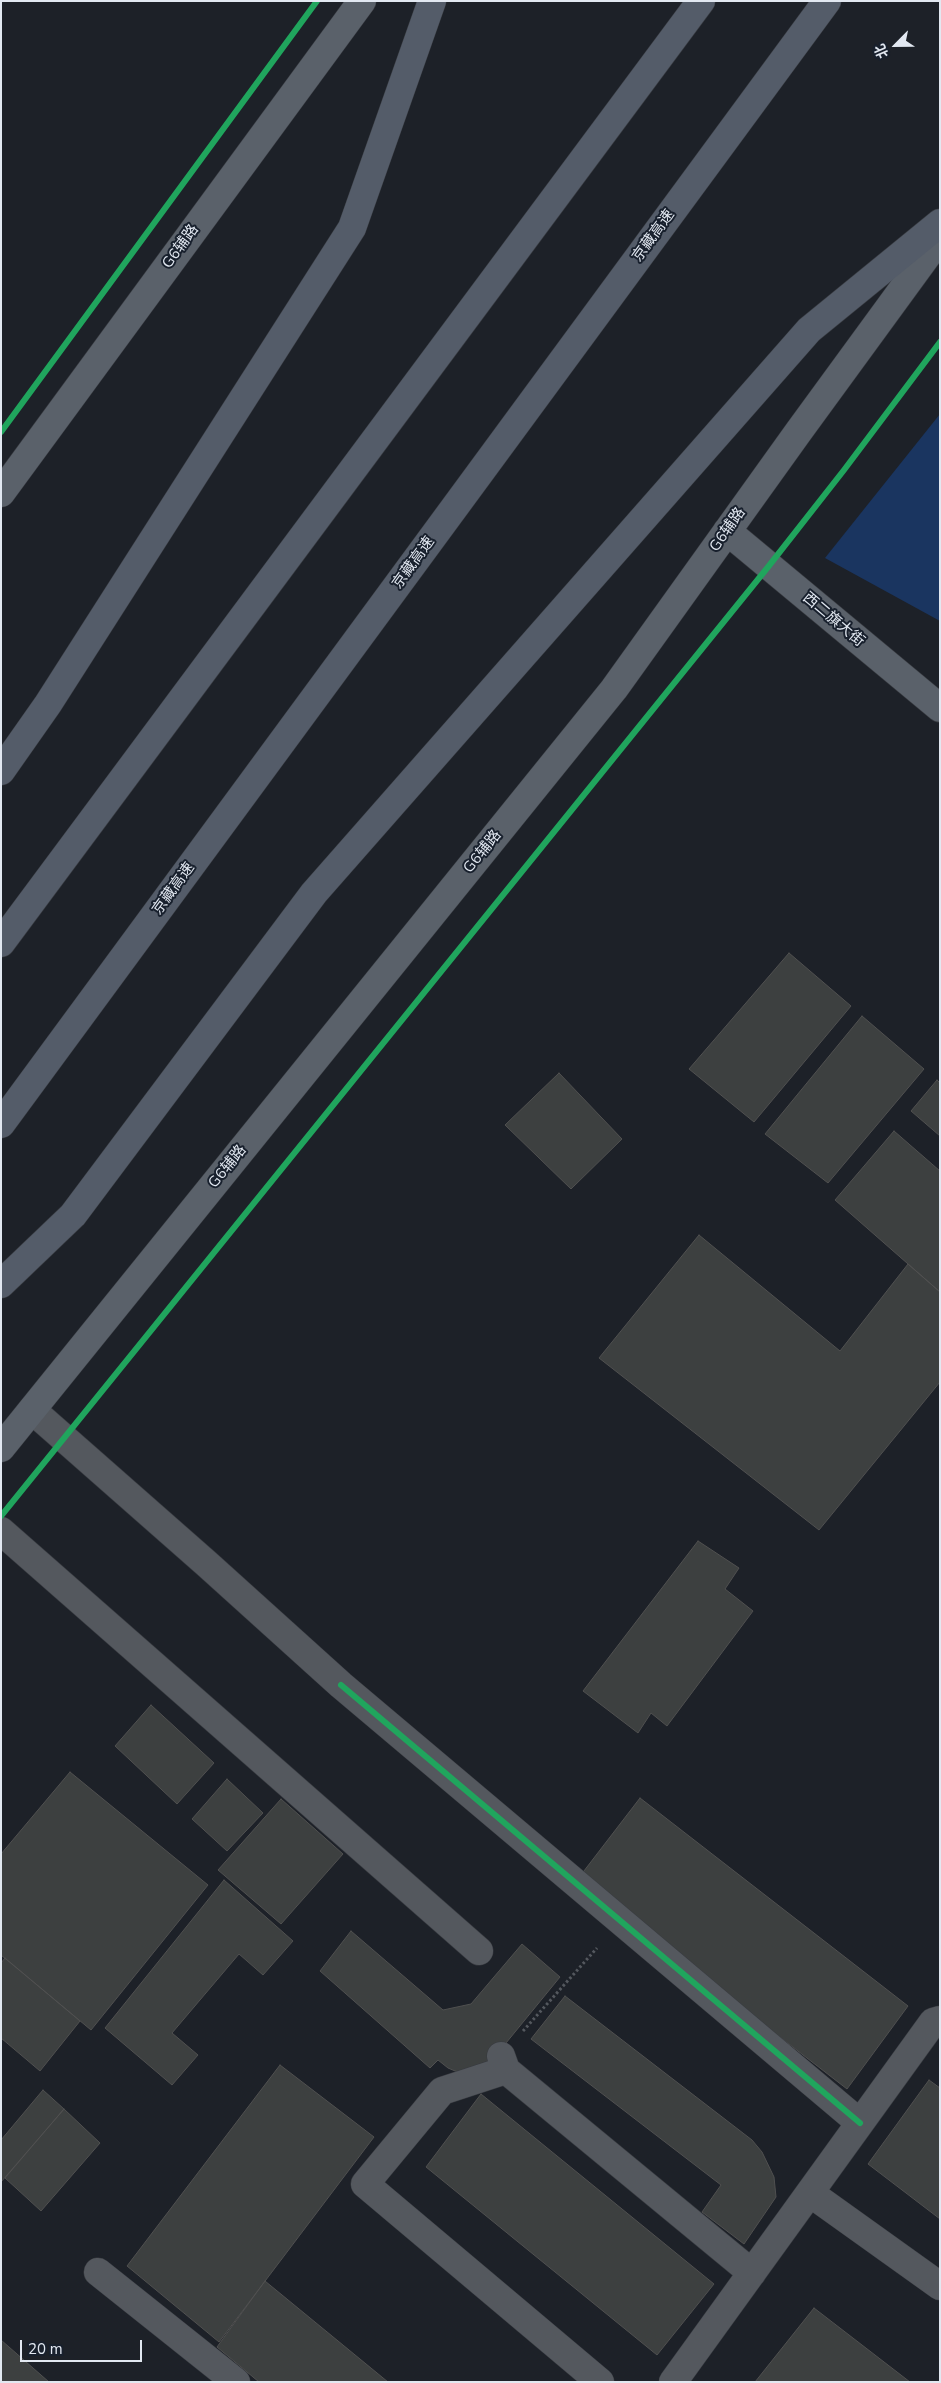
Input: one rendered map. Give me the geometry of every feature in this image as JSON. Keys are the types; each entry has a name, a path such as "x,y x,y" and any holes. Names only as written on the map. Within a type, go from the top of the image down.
{"highway":[{"path":"1,771 54,696 352,228 432,1"},
{"path":"1,943 701,1"},
{"name":"京藏高速","path":"1,1124 827,1"},
{"path":"1,1284 73,1215 314,893 809,330 940,223"}],"main road":[{"name":"G6辅路","path":"1,493 362,1"},
{"name":"G6辅路","path":"1,1448 614,689 940,238"},
{"name":"西二旗大街","path":"727,532 940,708"}],"street":[{"path":"32,1410 342,1685 860,2123"},
{"path":"1,1531 479,1951"},
{"path":"673,2382 933,2022 940,2020"},
{"path":"600,2382 365,2184 442,2091 503,2063 752,2273"},
{"path":"810,2193 940,2286"},
{"path":"98,2272 236,2382"}],"path":[{"path":"503,2063 621,1921"}],"shaded area":[{"path":"940,414 940,621 825,558"}],"building":[{"path":"789,953 851,1006 754,1122 689,1069"},
{"path":"862,1016 924,1069 828,1183 765,1134"},
{"path":"559,1073 622,1139 571,1189 505,1125"},
{"path":"937,1080 940,1083 940,1136 911,1111"},
{"path":"894,1131 940,1171 940,1292 835,1200"},
{"path":"699,1235 840,1351 908,1264 940,1292 940,1382 819,1530 599,1358"},
{"path":"698,1541 739,1568 725,1589 753,1611 667,1726 651,1713 638,1733 583,1691"},
{"path":"151,1705 214,1763 177,1804 115,1746"},
{"path":"70,1772 208,1885 91,2030 1,1955 1,1854"},
{"path":"227,1779 263,1813 227,1851 192,1819"},
{"path":"640,1798 908,2006 847,2089 577,1880"},
{"path":"281,1799 343,1854 281,1924 218,1870"},
{"path":"224,1880 293,1941 263,1975 239,1954 172,2033 198,2055 172,2085 105,2028"},
{"path":"351,1931 443,2010 471,2004 522,1944 560,1977 488,2065 460,2073 448,2068 438,2060 430,2068 320,1971"},
{"path":"5,1958 80,2021 40,2071 1,2038 1,1963"},
{"path":"565,1996 752,2140 762,2152 774,2177 776,2197 744,2244 702,2212 721,2185 531,2039"},
{"path":"280,2065 374,2137 219,2342 127,2266"},
{"path":"929,2080 940,2088 940,2219 868,2164"},
{"path":"43,2090 64,2109 1,2182 1,2140"},
{"path":"481,2094 714,2284 657,2355 426,2167"},
{"path":"64,2109 100,2143 41,2211 5,2178"},
{"path":"265,2281 388,2382 259,2382 217,2347"},
{"path":"814,2308 910,2382 755,2382"},
{"path":"1,2340 49,2382 1,2382"}],"cycle path":[{"path":"1,432 317,1"},
{"path":"1,1516 768,567 940,342"},
{"path":"341,1685 860,2123"}]}
